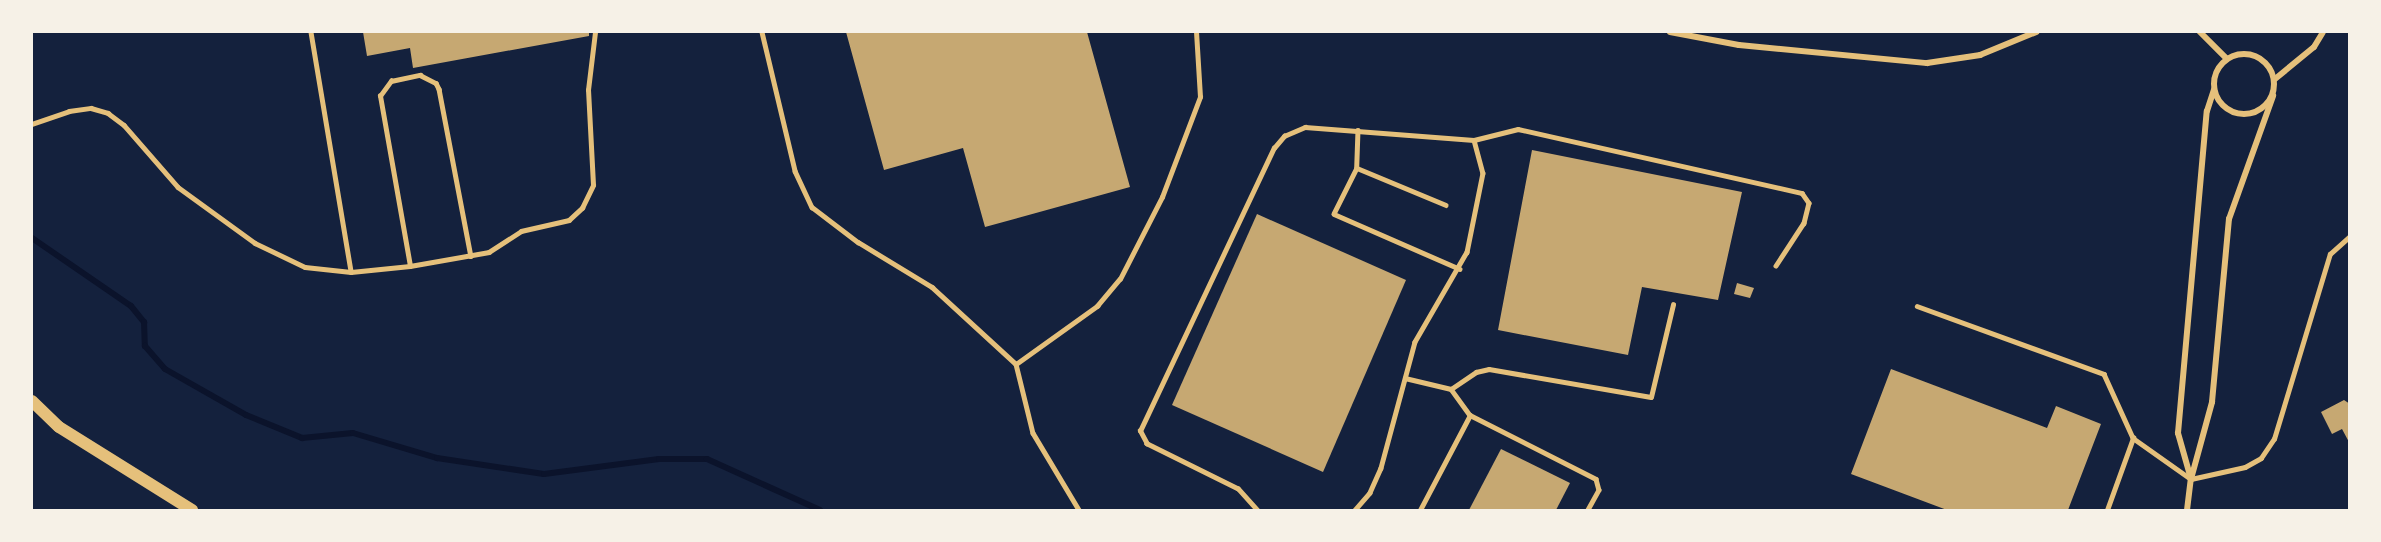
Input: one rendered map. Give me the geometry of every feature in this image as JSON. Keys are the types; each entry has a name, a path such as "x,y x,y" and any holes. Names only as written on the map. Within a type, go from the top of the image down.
{"main road":[{"path":"32,401 59,427 192,510"}],"street":[{"path":"1670,32 1739,45 1927,63 1980,55 2036,32"},
{"path":"2200,32 2227,59"},
{"path":"2275,79 2314,47 2324,32"},
{"path":"2187,510 2191,479 2212,402 2229,219 2273,96 2275,79 2265,61 2246,54 2227,59 2216,72 2214,88 2206,111 2178,433 2191,479"},
{"path":"2214,88 2223,106 2241,115 2260,111 2273,96"}],"lane":[{"path":"311,32 351,272"},
{"path":"32,124 91,108 108,113 124,125 178,187 255,243 305,267 351,272 410,266 489,252 521,231 568,220 582,207 593,185 588,90 595,32"},
{"path":"762,32 795,171 812,207 932,287 1016,364 1033,433 1079,510"},
{"path":"1016,364 1097,306 1120,279 1162,197 1200,97 1197,32"},
{"path":"410,266 380,96 391,81 420,75 436,83 439,89 471,255"},
{"path":"1257,510 1238,489 1147,444 1140,431 1274,148 1295,129 1358,130 1474,140 1518,129 1803,193 1809,203 1804,223 1776,266"},
{"path":"1358,130 1357,168 1334,214 1460,269"},
{"path":"1354,510 1370,493 1381,468 1415,342 1460,269 1473,229 1483,173 1474,140"},
{"path":"1357,168 1446,205"},
{"path":"1917,306 2104,374 2133,438 2191,479 2245,467 2260,458 2274,439 2330,254 2349,236"},
{"path":"1451,389 1489,369 1651,397 1673,305"},
{"path":"1405,378 1451,389 1470,415 1596,479 1599,490 1588,510"},
{"path":"1420,510 1470,415"},
{"path":"2107,510 2133,438"}],"building":[{"path":"363,32 589,32 589,36 413,68 410,48 367,56"},
{"path":"846,32 1087,32 1130,187 985,227 963,148 884,170"},
{"path":"1532,150 1742,192 1718,300 1642,287 1628,355 1498,330"},
{"path":"1257,214 1406,280 1323,472 1172,405"},
{"path":"1737,283 1754,288 1750,298 1734,294"},
{"path":"1891,369 2047,428 2056,406 2101,424 2068,510 1947,510 1851,474"},
{"path":"2344,400 2350,404 2350,444 2342,429 2332,434 2321,412"},
{"path":"1501,449 1570,483 1556,510 1469,510"}],"waterway":[{"path":"32,238 131,306 144,322 145,346 165,369 246,415 302,438 353,433 437,458 544,474 659,459 707,459 820,510"}]}
